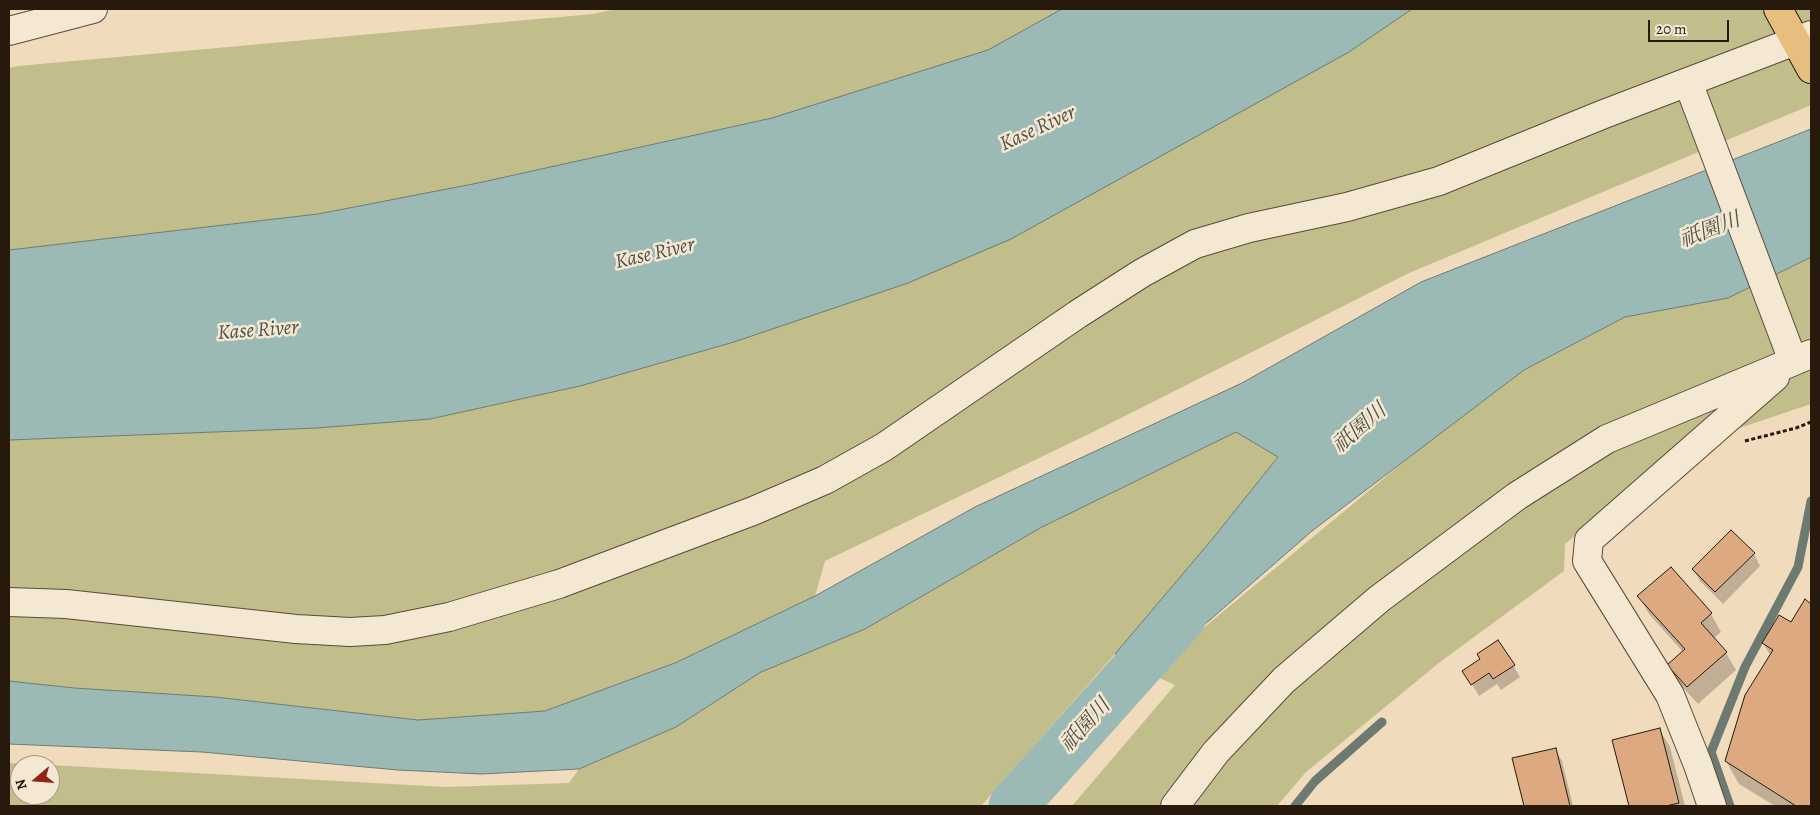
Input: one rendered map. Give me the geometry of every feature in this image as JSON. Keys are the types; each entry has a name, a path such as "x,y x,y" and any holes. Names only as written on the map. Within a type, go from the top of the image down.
{"highway":[{"path":"1778,9 1802,46"}],"street":[{"path":"9,31 92,9"},
{"path":"9,602 66,604 296,629 350,632 386,630 449,617 560,584 753,512 824,480 884,447 1078,314 1142,273 1195,244 1249,228 1347,207 1439,180 1688,82 1802,46"},
{"path":"1688,82 1802,358"},
{"path":"1175,806 1216,752 1284,680 1379,599 1517,496 1607,439 1802,358"},
{"path":"1712,806 1670,695 1587,561 1589,540 1802,358"}],"shaded area":[{"path":"616,9 1062,9 988,50 772,118 478,183 318,214 9,250 9,68 593,14"},
{"path":"1412,9 1811,9 1811,105 1409,273 1091,433 825,561 815,596 675,663 545,711 418,720 215,697 74,688 9,681 9,440 317,428 430,419 580,386 734,342 1349,52"},
{"path":"1811,257 1811,404 1677,449 1565,544 1564,571 1440,662 1306,772 1277,806 1072,806 1175,685 1149,673 1418,450 1524,370 1625,317 1728,298"},
{"path":"1236,432 1278,457 1214,537 1115,654 981,806 9,806 9,763 10,805 60,805 60,766 445,787 569,783 579,769 676,727 761,672 865,629 1042,527"}],"water":[{"name":"Kase River","path":"1062,9 1412,9 1349,52 1011,239 908,283 734,342 580,386 430,419 317,428 9,440 9,250 318,214 478,183 772,118 988,50"},
{"path":"1811,129 1811,257 1728,298 1625,317 1524,370 1312,531 1149,673 1115,654 1214,537 1278,457 1236,432 1042,527 865,629 761,672 676,727 579,769 481,774 398,770 202,752 9,744 9,681 74,688 215,697 418,720 545,711 675,663 815,596 975,507 1242,383 1421,282"}],"building":[{"path":"1731,530 1755,553 1715,592 1692,569"},
{"path":"1671,567 1712,613 1701,623 1727,652 1687,687 1667,665 1685,649 1637,596"},
{"path":"1805,599 1811,604 1811,806 1796,806 1725,761 1745,695 1773,650 1762,643 1779,615 1791,622"},
{"path":"1498,640 1515,665 1493,679 1489,673 1471,685 1462,671 1480,659 1477,654"},
{"path":"1660,728 1679,803 1666,806 1629,806 1612,740"},
{"path":"1556,748 1570,806 1524,806 1512,758"}],"waterway":[{"path":"1730,806 1711,752 1745,667 1798,567 1811,501"},
{"name":"祇園川","path":"1013,806 1182,617"},
{"path":"1295,806 1315,781 1382,722"}]}
